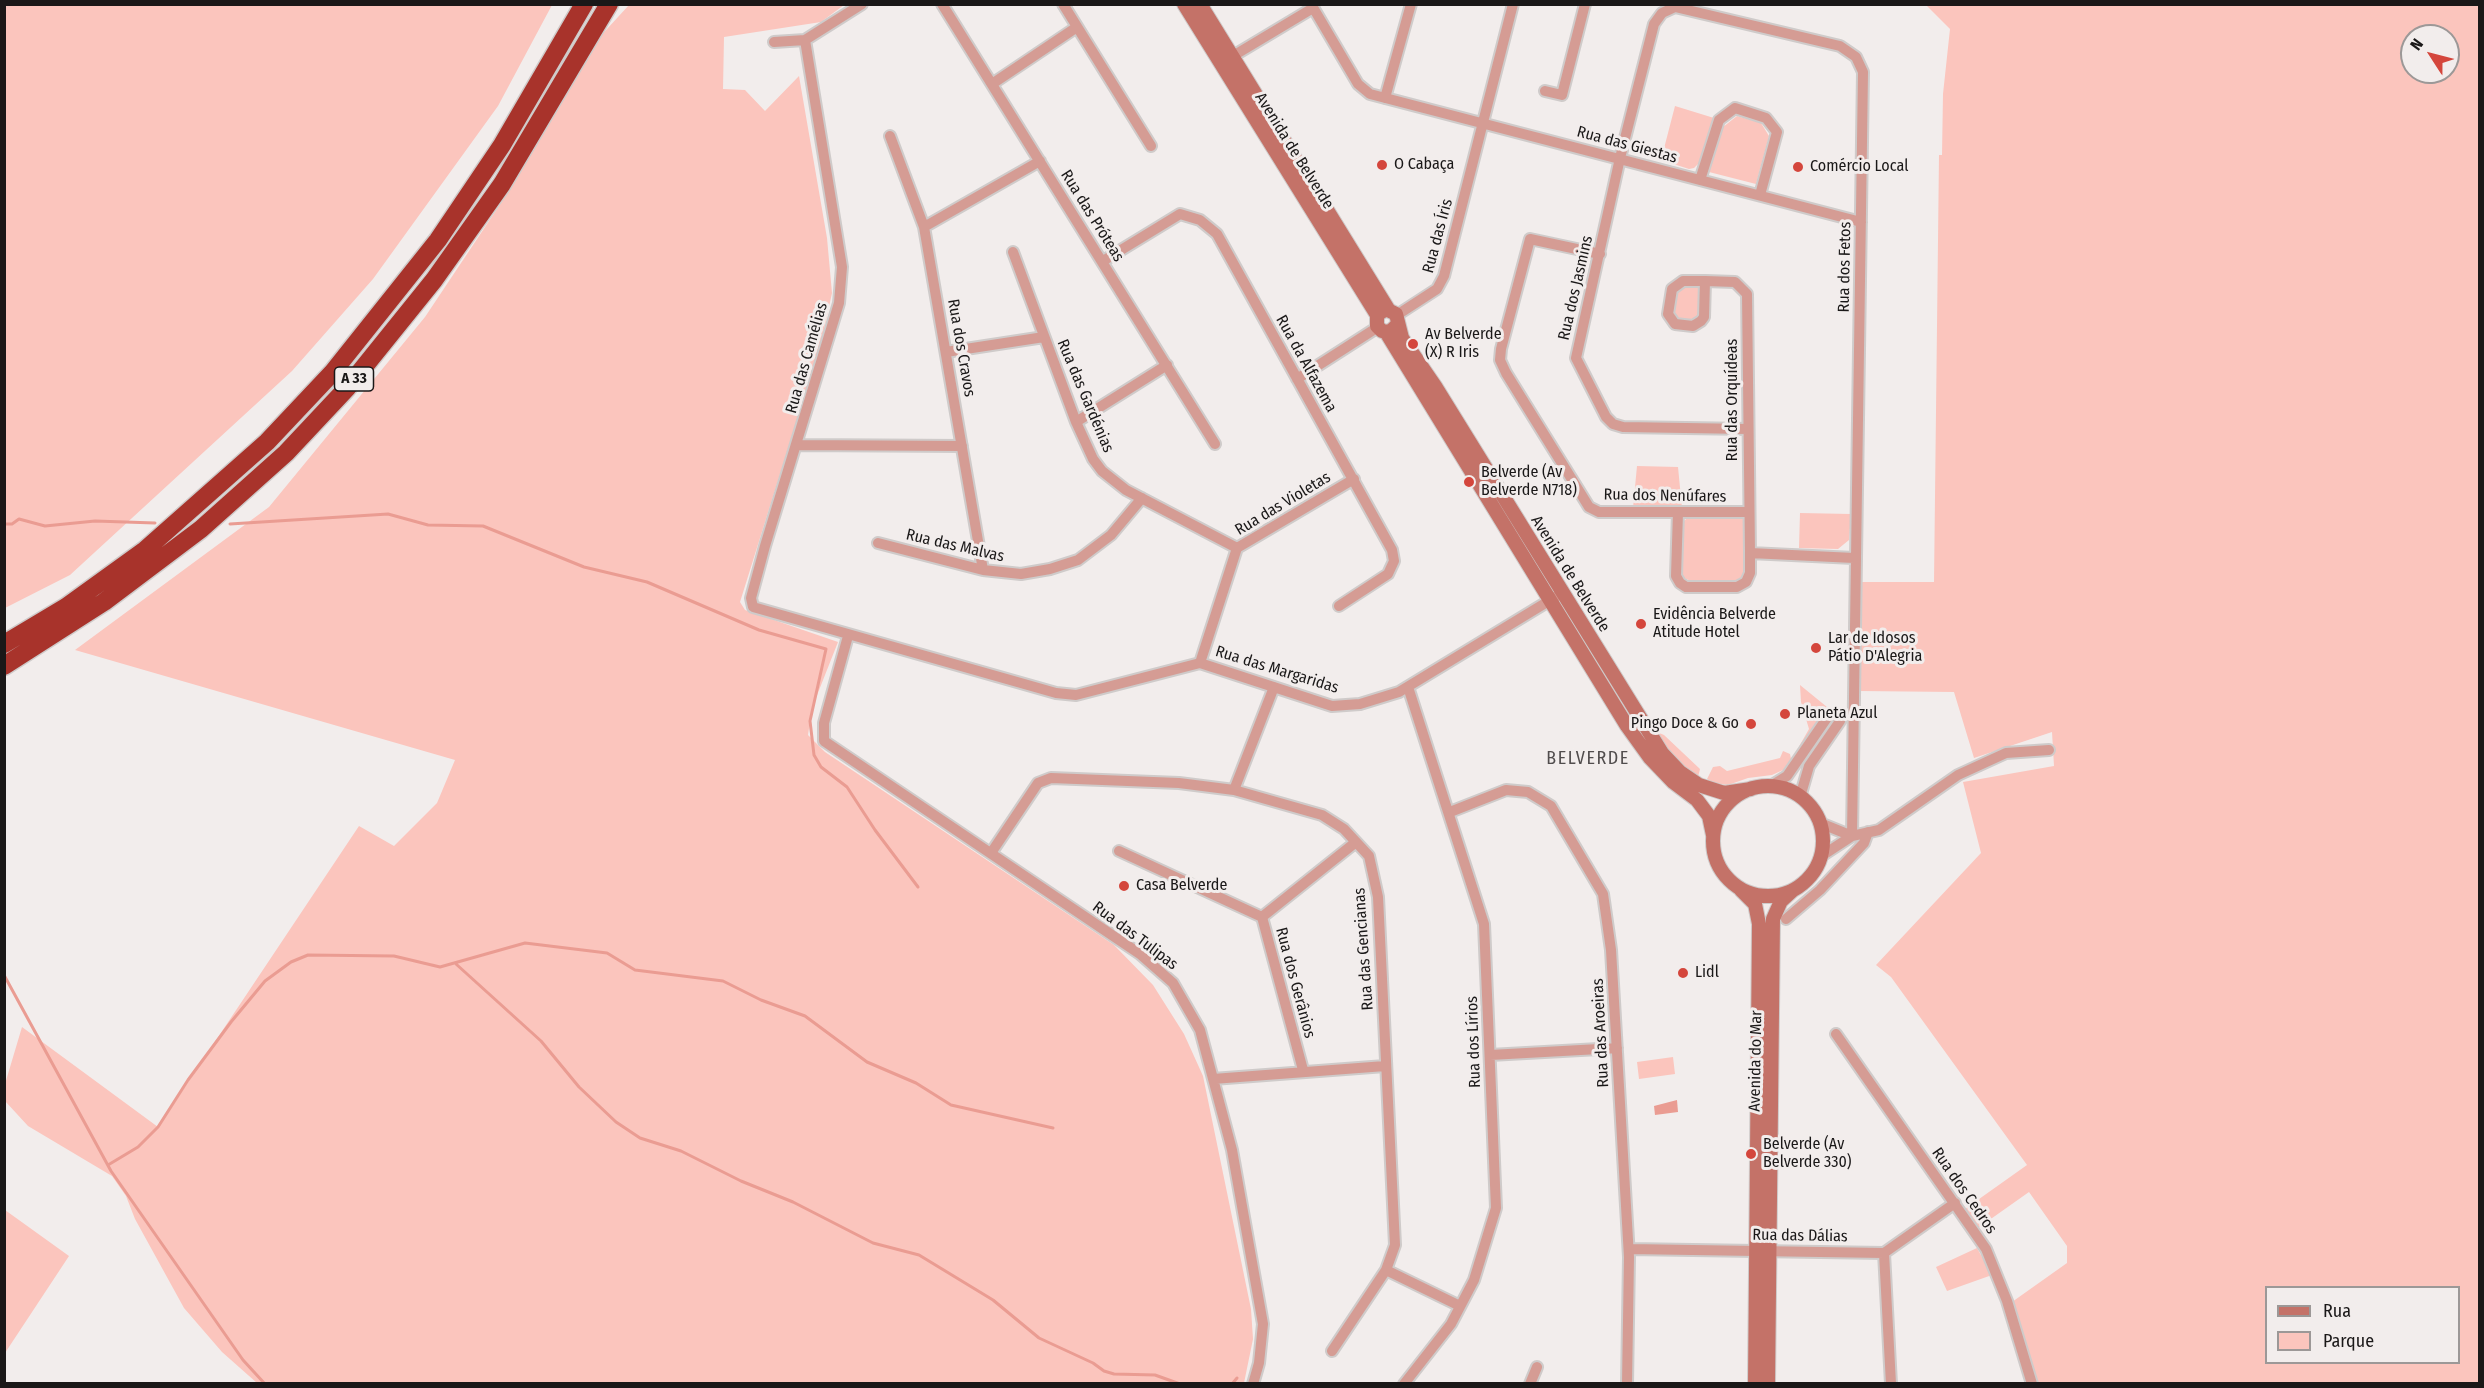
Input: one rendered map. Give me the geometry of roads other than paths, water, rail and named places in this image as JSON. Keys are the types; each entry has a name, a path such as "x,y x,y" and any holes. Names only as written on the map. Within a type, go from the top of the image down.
{"highway":[{"name":"A 33","path":"4,644 66,607 145,550 267,442 332,374 438,240 502,146 584,4"},
{"name":"A 33","path":"4,666 104,602 201,529 286,453 348,388 434,280 502,184 609,4"}],"main road":[{"name":"Avenida de Belverde","path":"1184,4 1226,60 1387,321 1549,600 1627,726 1650,758 1710,816 1713,835"},
{"name":"Avenida de Belverde","path":"1200,4 1226,60"},
{"name":"Avenida de Belverde","path":"1387,321 1402,338 1435,386 1646,730 1668,759 1699,786 1724,793 1751,789"},
{"path":"1771,786 1786,789 1800,796 1812,808 1820,823 1823,840 1820,857 1805,881 1793,890 1767,896 1741,890 1725,876 1715,856 1713,835 1717,819 1725,806 1737,795 1751,789 1771,786"},
{"name":"Avenida do Mar","path":"1741,890 1755,904 1759,924 1763,1250 1768,1383"},
{"name":"Avenida do Mar","path":"1755,1383 1763,1250 1773,919 1781,901 1793,890"}],"street":[{"path":"774,42 805,40 862,4"},
{"name":"Rua das Próteas","path":"942,4 1215,444"},
{"path":"1063,4 1151,146"},
{"path":"1385,98 1411,4"},
{"name":"Rua das Íris","path":"1297,379 1427,297 1441,283 1513,4"},
{"path":"1545,91 1562,94 1585,4"},
{"path":"1226,60 1312,6"},
{"name":"Rua das Giestas","path":"1312,6 1358,84 1367,93 1861,222"},
{"name":"Rua dos Fetos","path":"1620,159 1654,24 1666,10 1680,8 1840,45 1856,57 1864,77 1854,558 1852,836"},
{"path":"992,84 1077,27"},
{"name":"Rua das Camélias","path":"753,607 751,598 762,556 840,303 842,267 805,40"},
{"path":"1700,180 1719,120 1735,108 1766,118 1777,132 1760,195"},
{"name":"Rua dos Cravos","path":"890,136 924,227 983,570"},
{"name":"Rua dos Jasmins","path":"1620,159 1576,358 1606,417 1613,424 1623,427 1748,429"},
{"path":"924,227 1040,161"},
{"name":"Rua da Alfazema","path":"1103,261 1180,214 1200,220 1216,234 1392,550 1394,561 1382,579 1339,606"},
{"name":"Rua dos Nenúfares","path":"1600,254 1530,239 1501,349 1500,360 1506,373 1589,507 1599,512 1749,512"},
{"name":"Rua das Gardénias","path":"1013,252 1076,423 1093,459 1102,471 1126,490 1237,548"},
{"name":"Rua das Orquídeas","path":"1677,512 1676,576 1683,585 1742,585 1749,578 1750,553 1747,294 1735,282 1705,281 1683,281 1673,286 1668,314 1673,323 1693,326 1703,319 1705,281"},
{"path":"946,352 1044,337"},
{"path":"1076,423 1167,365"},
{"path":"797,445 962,446"},
{"name":"Rua das Violetas","path":"1200,663 1237,548 1354,480"},
{"name":"Rua das Malvas","path":"878,543 983,570 1021,574 1050,569 1078,560 1110,535 1142,498"},
{"path":"1750,553 1854,558"},
{"name":"Rua das Margaridas","path":"753,607 1002,680 1076,695 1200,663 1332,706 1360,704 1399,692 1563,592"},
{"name":"Rua das Tulipas","path":"848,636 824,723 824,741 1140,954 1173,983 1200,1030 1232,1150 1263,1324 1259,1363 1253,1383"},
{"path":"1234,790 1274,687"},
{"name":"Rua dos Lírios","path":"1404,1383 1451,1324 1474,1280 1496,1208 1484,924 1408,687"},
{"path":"1771,786 1787,776 1830,715"},
{"path":"1800,796 1809,766 1840,721"},
{"path":"1820,857 1852,836 1880,830 1958,776 2006,753 2049,750"},
{"name":"Rua das Gencianas","path":"992,853 1038,783 1051,778 1179,783 1234,790 1322,815 1344,829 1369,856 1378,897 1395,1245 1386,1270 1332,1351"},
{"name":"Rua das Aroeiras","path":"1450,813 1506,790 1528,792 1551,806 1603,894 1611,950 1629,1249 1627,1383"},
{"path":"1820,823 1852,836"},
{"path":"1786,919 1820,890 1864,843 1868,832"},
{"path":"1262,917 1356,842"},
{"name":"Rua dos Gerânios","path":"1119,851 1262,917 1303,1070"},
{"name":"Rua dos Cedros","path":"1836,1034 1986,1249 2007,1301 2032,1383"},
{"path":"1490,1055 1617,1048"},
{"path":"1213,1079 1303,1070 1385,1066"},
{"path":"1891,1383 1884,1253 1955,1203"},
{"name":"Rua das Dálias","path":"1629,1249 1884,1253"},
{"path":"1386,1270 1460,1306"},
{"path":"1530,1383 1537,1367"}],"waterway":[{"path":"230,524 388,514 428,525 483,526 584,567 647,582 759,630 826,649 810,721 814,755 821,767 847,787 875,830 918,887"},
{"path":"4,524 12,524 19,519 45,526 95,521 155,523"},
{"path":"108,1165 138,1147 158,1127 188,1080 231,1022 265,981 291,962 308,955 394,956 440,967 525,943 607,953 635,970 723,981 761,1000 805,1016 867,1062 916,1083 951,1105 1053,1128"},
{"path":"456,964 541,1041 579,1087 616,1122 640,1138 681,1151 741,1181 793,1202 873,1243 919,1255 993,1300 1039,1338 1093,1363 1104,1371 1114,1374 1155,1375 1180,1384"},
{"path":"4,975 111,1171 243,1360 265,1384"},
{"path":"1232,1384 1237,1378"}],"place":[{"name":"O Cabaça","path":"1382,165"},
{"name":"Comércio Local","path":"1798,167"},
{"name":"Av Belverde (X) R Iris","path":"1413,344"},
{"name":"Belverde (Av Belverde N718)","path":"1469,482"},
{"name":"Evidência Belverde Atitude Hotel","path":"1641,624"},
{"name":"Lar de Idosos Pátio D'Alegria","path":"1816,648"},
{"name":"Planeta Azul","path":"1785,714"},
{"name":"Pingo Doce & Go","path":"1751,724"},
{"name":"Casa Belverde","path":"1124,886"},
{"name":"Lidl","path":"1683,973"},
{"name":"Belverde (Av Belverde 330)","path":"1751,1154"}],"district":[{"name":"BELVERDE","path":"1588,759"}]}
